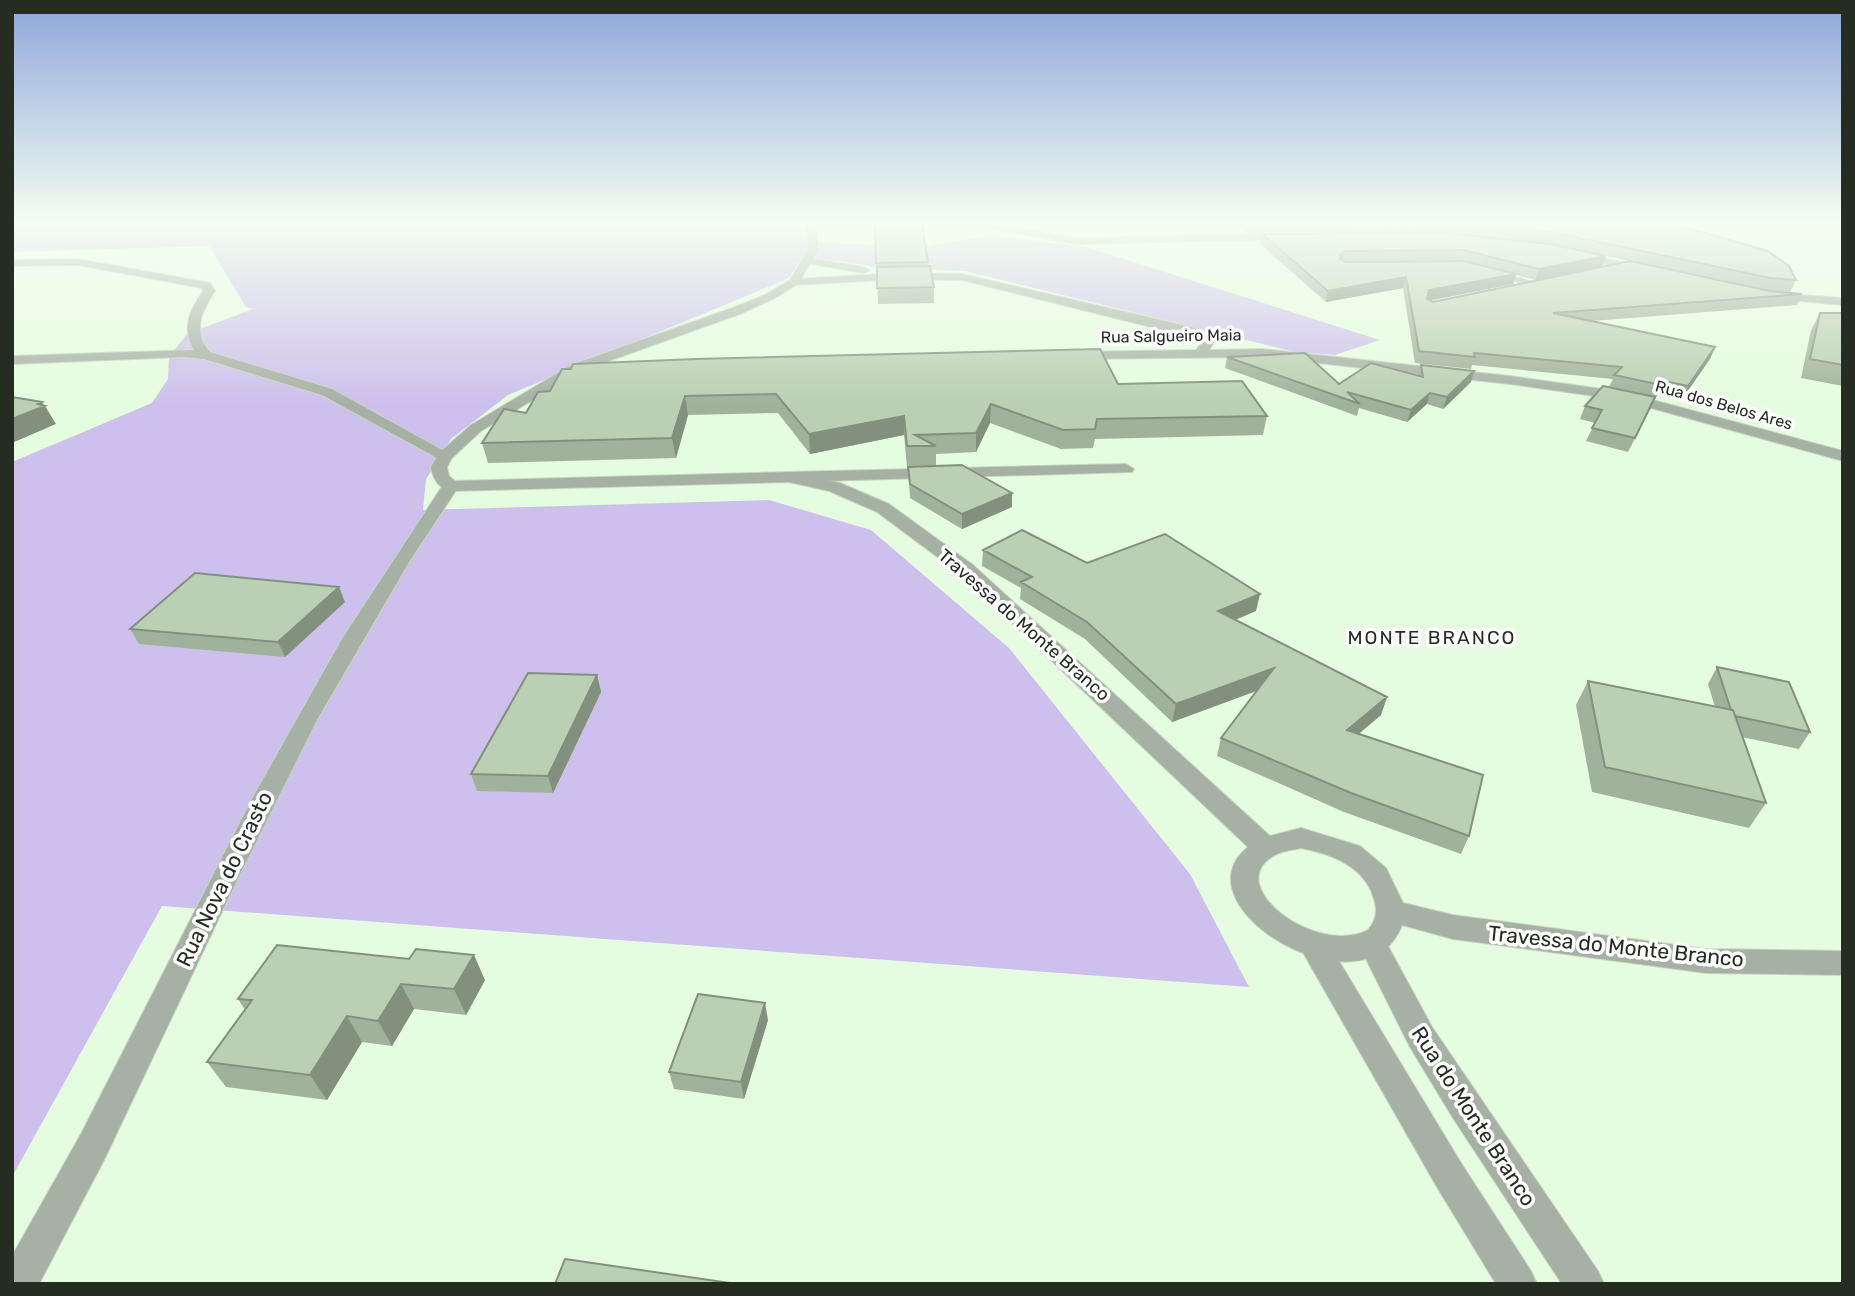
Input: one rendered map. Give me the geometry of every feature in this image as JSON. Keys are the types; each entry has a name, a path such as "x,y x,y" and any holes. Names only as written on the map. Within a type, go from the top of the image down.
{"street":[{"path":"198,283 206,285 209,290 194,316 193,330 194,344 205,355"},
{"path":"451,486 442,478 439,467 445,456 476,428 576,368 736,311 769,297 792,283"},
{"path":"990,283 1225,338 1262,353"},
{"path":"1512,291 1549,283"},
{"path":"1765,296 1843,302"},
{"path":"1201,352 1210,339 1204,334"},
{"path":"12,360 183,353 205,355 327,392 445,456"},
{"name":"Rua Salgueiro Maia","path":"1062,355 1262,353"},
{"name":"Rua dos Belos Ares","path":"1262,353 1510,380 1623,396 1843,456"},
{"path":"576,368 618,367"},
{"path":"789,477 1126,469"},
{"name":"Travessa do Monte Branco","path":"451,486 789,477 834,487 883,508 966,569 1264,846"},
{"name":"Rua Nova do Crasto","path":"18,1284 102,1129 262,800 341,654 421,527 451,486"},
{"path":"1301,838 1323,842 1344,850 1363,862 1378,877 1388,893 1392,911 1383,934 1372,943 1355,949 1315,947 1291,938 1270,924 1255,907 1246,889 1245,872 1251,857 1264,846 1281,840 1301,838"},
{"name":"Travessa do Monte Branco","path":"1392,911 1453,927 1706,961 1843,963"},
{"name":"Rua do Monte Branco","path":"1372,943 1422,1037 1458,1096 1585,1284"},
{"path":"1315,947 1379,1059 1518,1284"}],"lane":[{"path":"1533,283 1539,285"}],"shaded area":[{"path":"232,283 776,283 508,395 451,439 426,479 423,510 769,500 871,530 1009,648 1190,874 1249,987 162,906 12,1177 12,462 152,403 168,379 169,357 187,334 253,309 246,307"},
{"path":"1016,283 1201,283 1380,340 1335,355 1295,352"}],"building":[{"path":"877,283 933,283 934,287 877,288"},
{"path":"1319,283 1370,283 1328,291"},
{"path":"1407,283 1464,283 1429,290 1427,299 1433,302 1522,283 1735,283 1802,294 1553,313 1715,347 1688,386 1664,381 1661,385 1614,375 1622,367 1474,353 1475,357 1419,351"},
{"path":"1820,313 1843,313 1843,365 1810,359"},
{"path":"1100,349 1118,384 1242,381 1267,416 1097,419 1095,429 1063,430 991,404 976,433 915,435 936,446 907,446 904,416 809,434 776,394 685,396 672,438 482,443 504,409 526,413 538,392 550,391 562,369 571,369 573,364"},
{"path":"1305,353 1339,384 1371,363 1423,377 1421,365 1474,371 1447,397 1430,393 1411,410 1347,392 1360,404 1227,357"},
{"path":"1603,386 1655,397 1635,438 1592,428 1602,410 1585,406"},
{"path":"12,397 42,402 38,404 45,406 12,419"},
{"path":"962,465 1012,493 962,514 910,484 908,467"},
{"path":"1022,530 1087,563 1165,534 1260,594 1218,611 1387,697 1347,730 1483,775 1469,836 1351,793 1221,738 1274,668 1176,704 1087,622 1021,582 1032,577 983,550"},
{"path":"195,573 339,587 278,642 130,629"},
{"path":"1717,667 1789,682 1810,732 1735,716"},
{"path":"528,673 597,675 548,776 471,774"},
{"path":"1588,681 1733,710 1766,803 1605,767"},
{"path":"277,945 409,959 416,949 474,955 454,989 401,984 378,1021 347,1016 310,1075 207,1062 252,1000 238,999"},
{"path":"698,994 765,1003 741,1082 669,1072"},
{"path":"565,1259 737,1284 555,1284"}],"district":[{"name":"MONTE BRANCO","path":"1432,637"}]}
